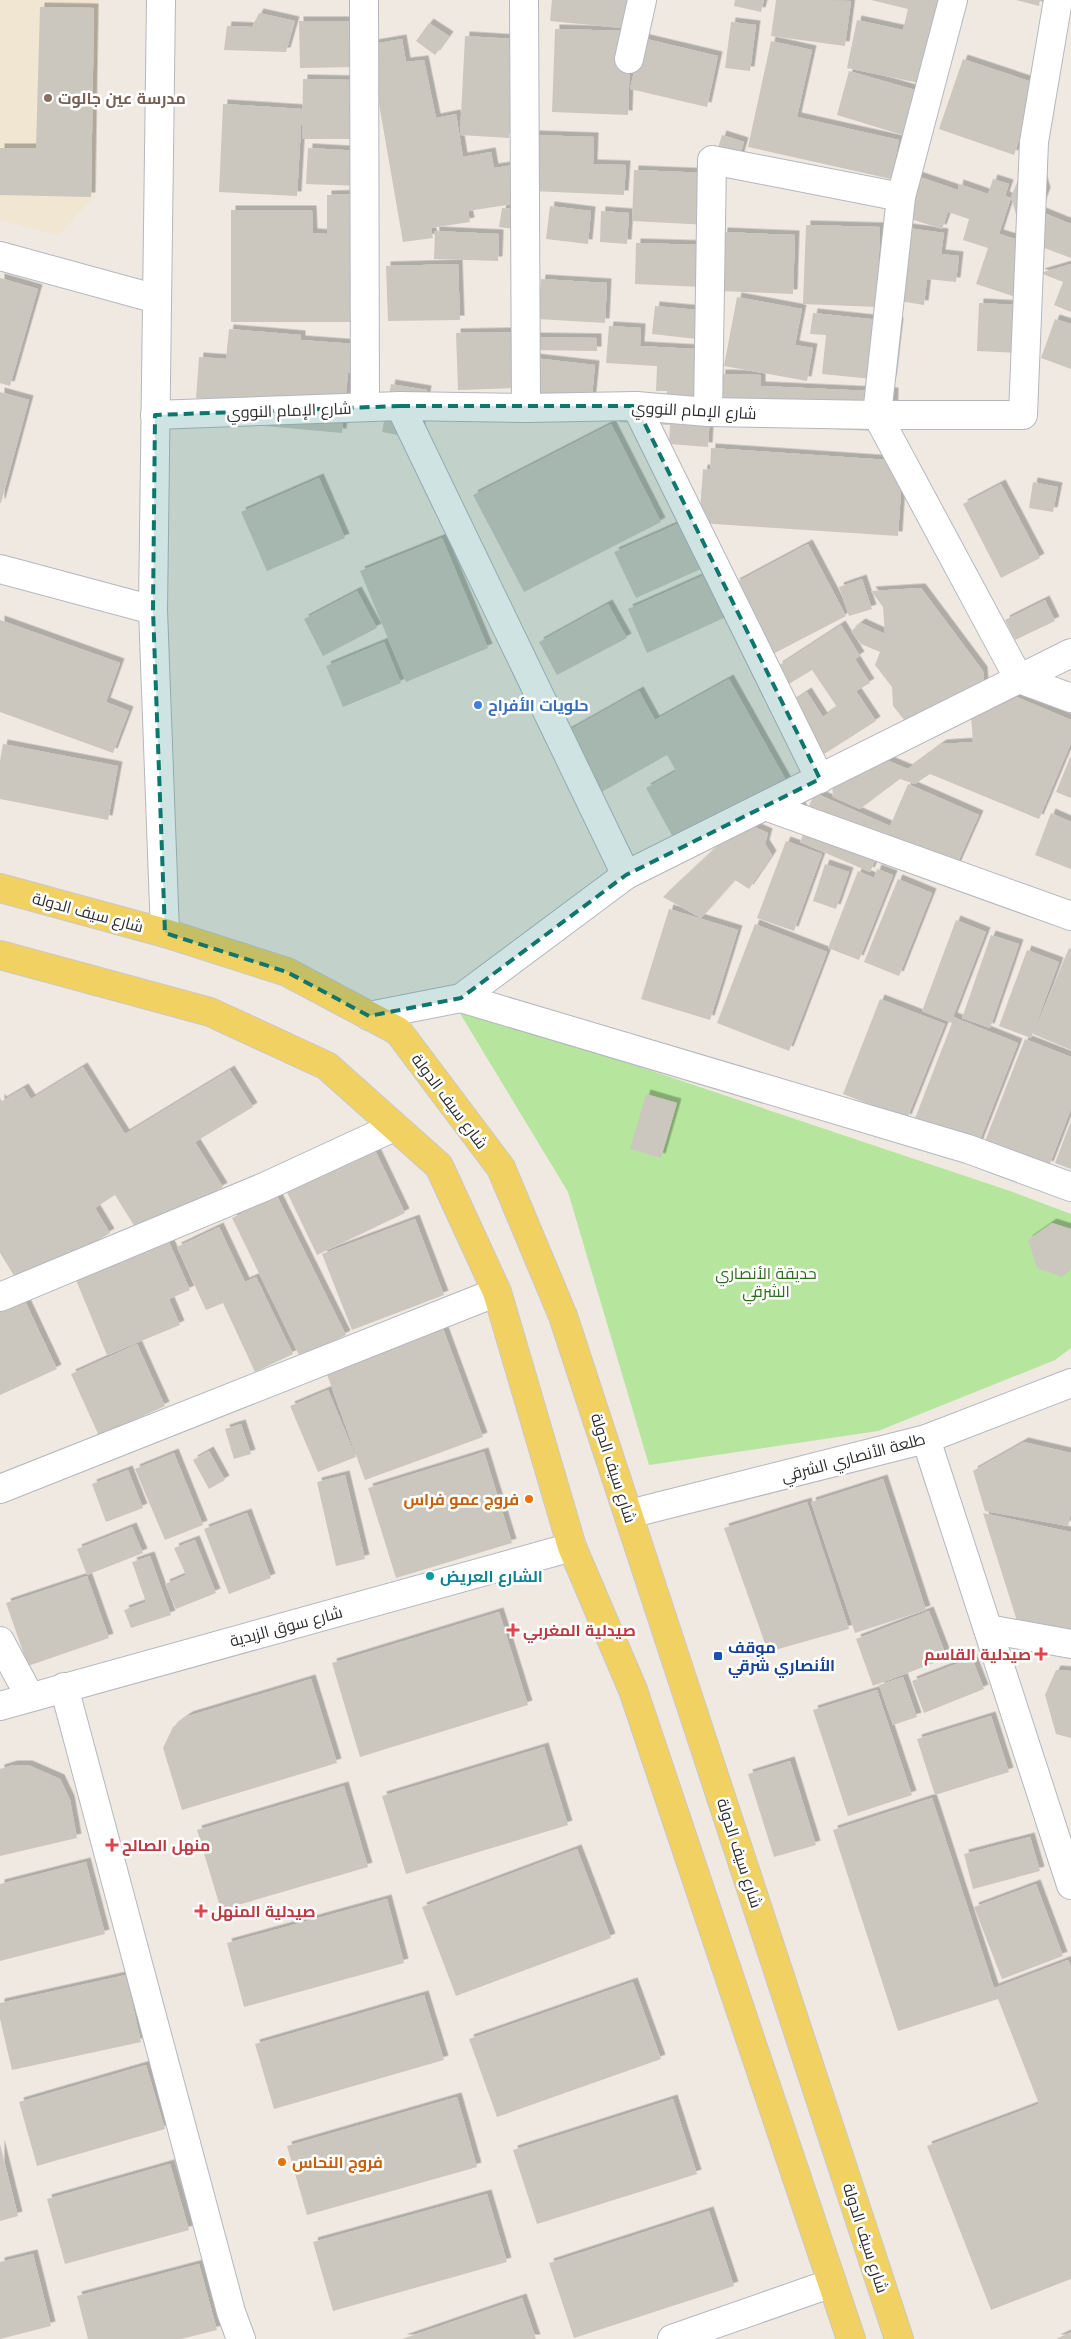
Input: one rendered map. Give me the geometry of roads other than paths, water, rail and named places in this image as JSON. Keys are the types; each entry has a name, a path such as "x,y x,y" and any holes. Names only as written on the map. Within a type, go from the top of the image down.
{"main road":[{"name":"شارع سيف الدولة","path":"0,888 165,933 288,972 398,1031 500,1168 563,1316 899,2339"},
{"path":"0,955 210,1012 327,1066 439,1166 498,1292 572,1547 633,1690 851,2339"}],"street":[{"path":"161,0 153,610 165,933"},
{"path":"364,0 365,407"},
{"path":"524,0 526,408"},
{"path":"629,59 642,0"},
{"path":"953,0 901,197 877,415 1019,679 1071,698"},
{"name":"شارع الإمام النووي","path":"156,415 400,406 526,408 636,406 708,412 1023,416 1034,142 1058,0"},
{"path":"708,412 712,160 901,197"},
{"path":"0,256 157,299"},
{"path":"400,406 626,875"},
{"path":"636,406 820,779"},
{"path":"0,569 153,610"},
{"path":"369,1016 461,998 626,875 1071,653"},
{"path":"765,806 1071,916"},
{"path":"461,998 968,1149 1071,1187"},
{"path":"0,1297 264,1187 394,1127"},
{"path":"0,1489 498,1292"},
{"name":"طلعة الأنصاري الشرقي","path":"629,1514 926,1439 1071,1383"},
{"path":"1038,1395 1071,1402"},
{"path":"926,1439 1071,1885"},
{"name":"شارع سوق الزبدية","path":"0,1706 572,1547"},
{"path":"988,1629 1071,1644"},
{"path":"0,1641 30,1697"},
{"path":"64,1687 231,2312 241,2339"},
{"path":"672,2339 832,2283"}],"place":[{"name":"مدرسة عين جالوت","path":"48,98"},
{"name":"حلويات الأفراح","path":"478,705"},
{"name":"فروج عمو فراس","path":"529,1499"},
{"name":"الشارع العريض","path":"430,1576"},
{"name":"صيدلية المغربي","path":"513,1630"},
{"name":"صيدلية القاسم","path":"1041,1654"},
{"name":"موقف الأنصاري شرقي","path":"718,1656"},
{"name":"منهل الصالح","path":"112,1845"},
{"name":"صيدلية المنهل","path":"201,1911"},
{"name":"فروج النحاس","path":"282,2162"}],"park label":[{"name":"حديقة الأنصاري الشرقي","path":"766,1282"}]}
